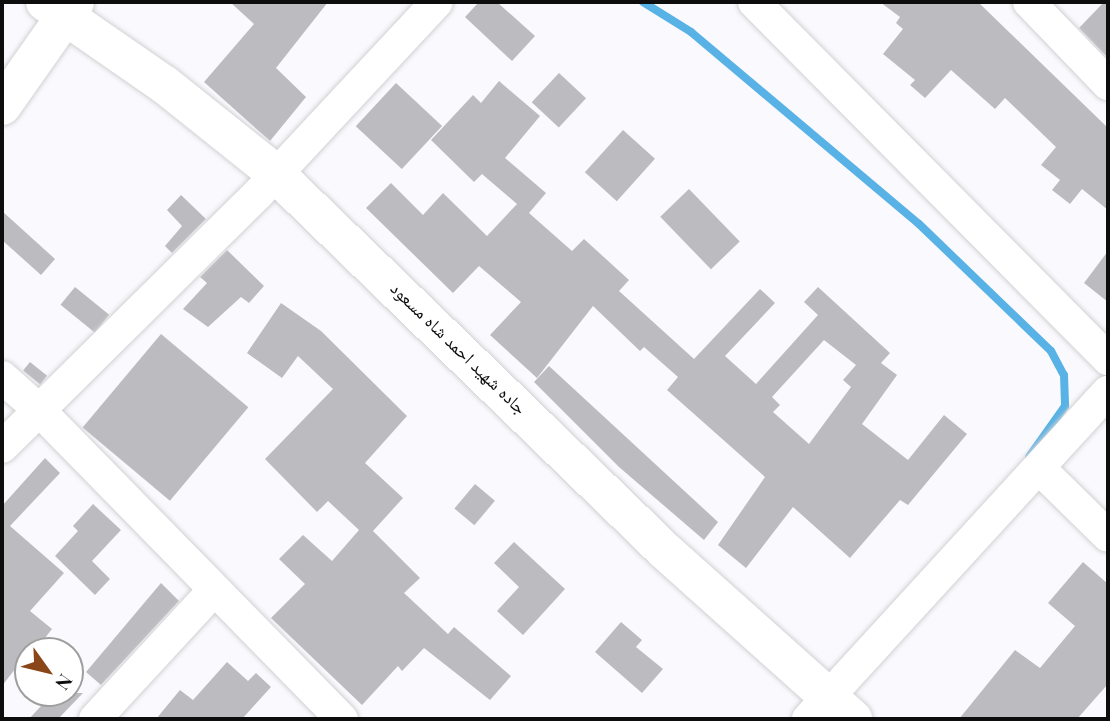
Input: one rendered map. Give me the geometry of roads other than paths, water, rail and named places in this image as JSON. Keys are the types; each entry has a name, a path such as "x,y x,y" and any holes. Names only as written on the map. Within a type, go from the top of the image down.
{"main road":[{"name":"جاده شهيد احمد شاه مسعود","path":"61,7 274,172 831,712"},
{"path":"2,74 61,7"},
{"path":"2,106 61,7"}],"street":[{"path":"2,447 258,194 274,172 437,2"},
{"path":"754,2 1108,359"},
{"path":"1029,2 1108,84"},
{"path":"2,377 39,410 342,719"},
{"path":"831,712 1108,392"},
{"path":"1040,469 1108,536"},
{"path":"95,719 214,590"}],"waterway":[{"path":"643,2 691,32 919,224 1051,351 1064,375 1065,406 1029,457"}]}
